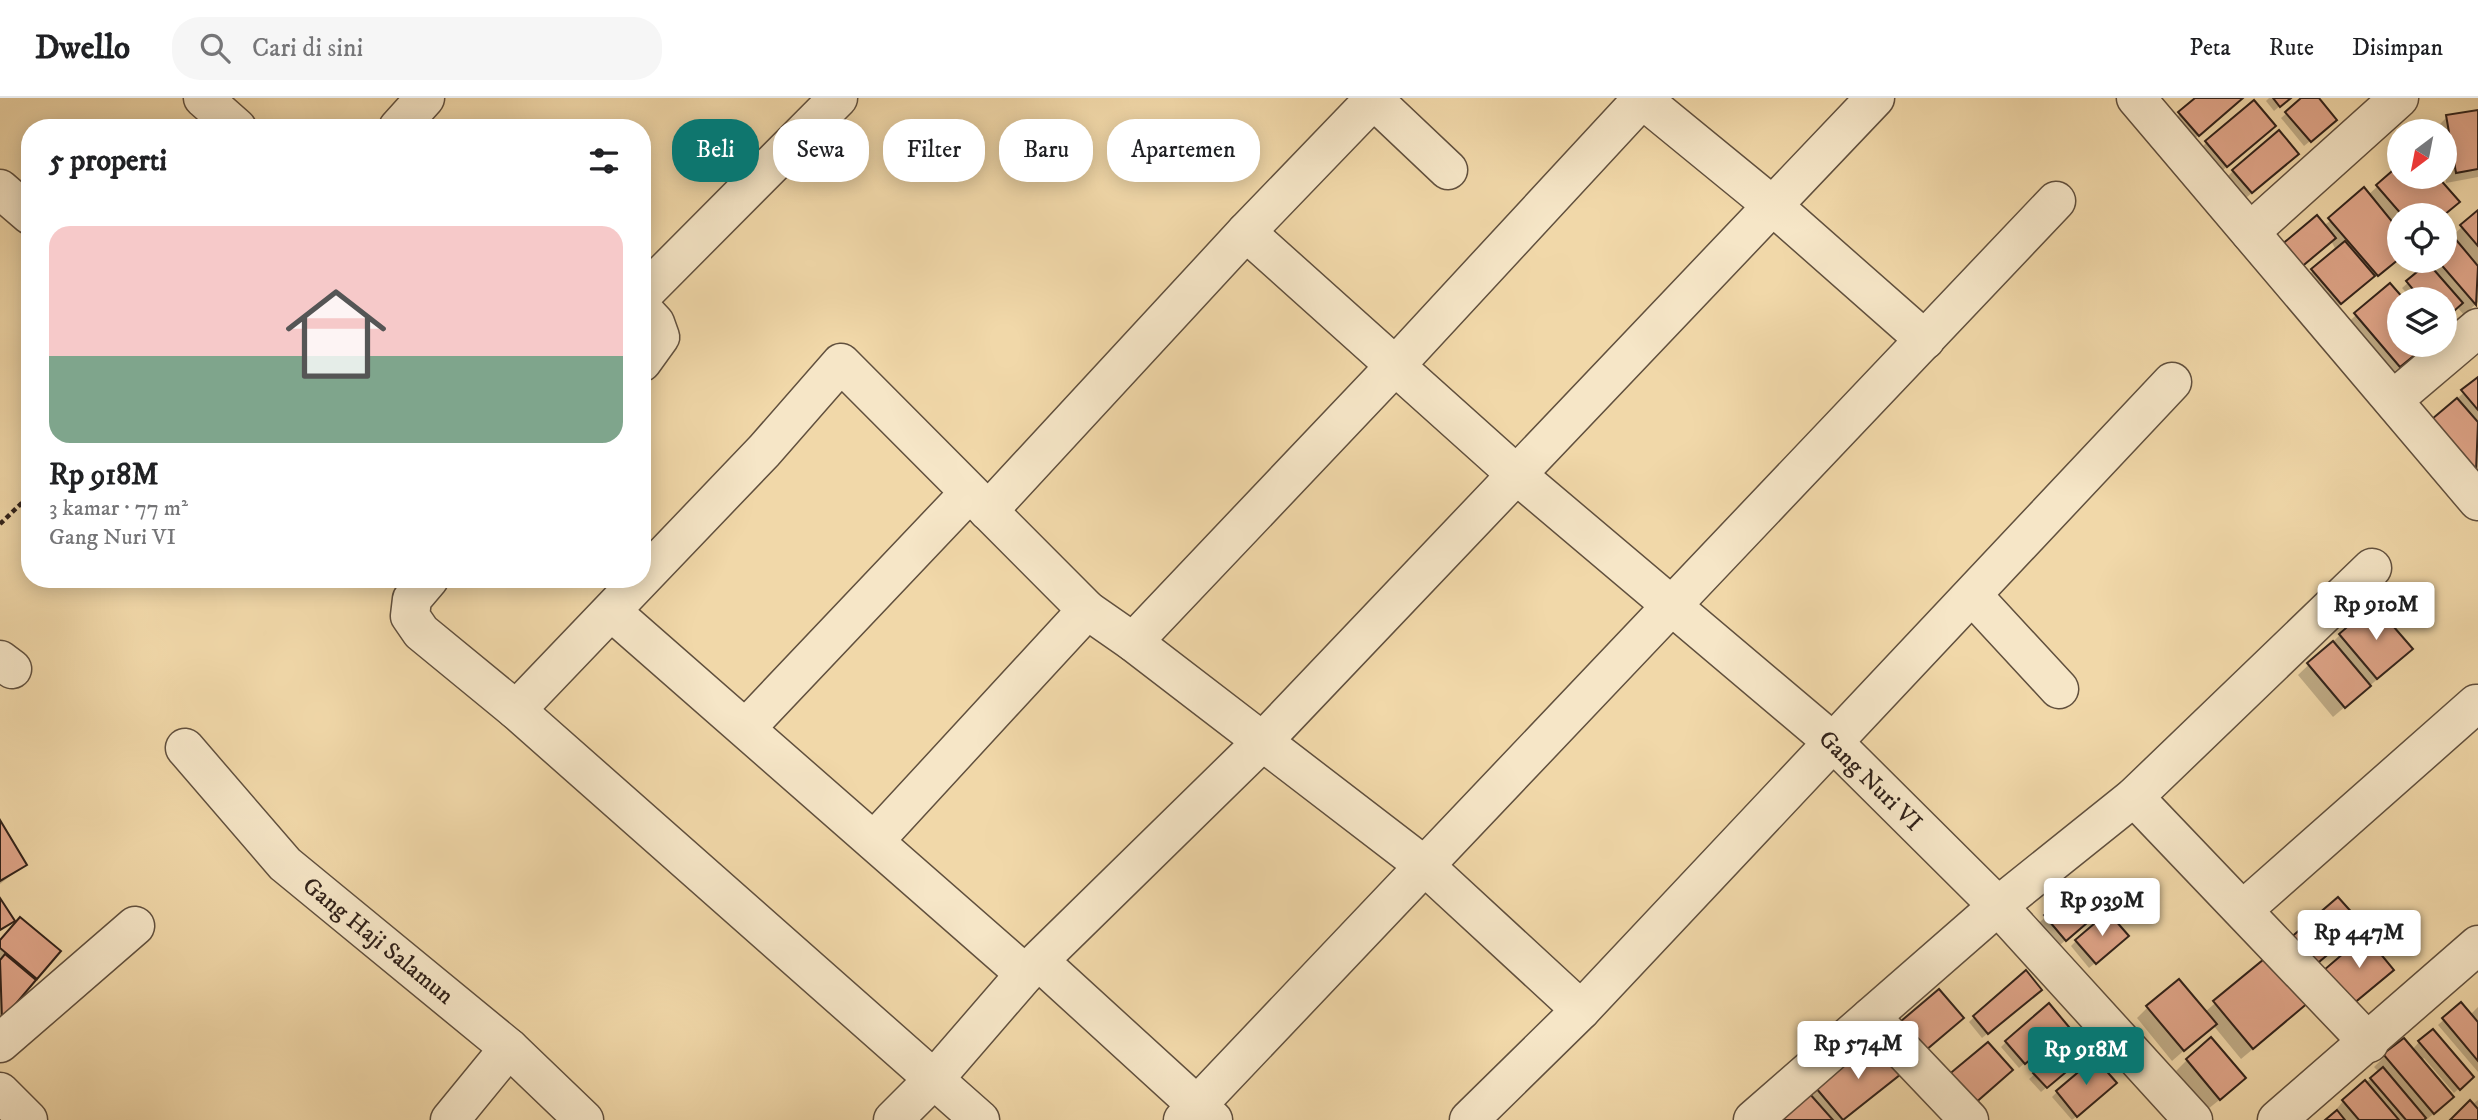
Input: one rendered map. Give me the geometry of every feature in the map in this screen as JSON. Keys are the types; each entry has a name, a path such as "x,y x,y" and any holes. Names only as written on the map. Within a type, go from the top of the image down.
{"street":[{"path":"204,98 227,119"},
{"path":"406,119 425,98"},
{"path":"651,286 838,98"},
{"path":"893,1120 1033,968 1261,743 1875,98"},
{"path":"2137,98 2478,502"},
{"path":"2250,232 2399,98"},
{"path":"746,728 978,502 1374,99 1448,170"},
{"path":"1133,642 1394,368 1642,99 1773,206 1925,340"},
{"path":"0,189 21,207"},
{"path":"612,612 874,841 1033,968 1198,1115 1426,867 2056,201"},
{"name":"Gang Nuri VI","path":"1246,232 1394,368 1517,475 1834,743 1997,906 2193,1120"},
{"path":"651,319 660,337 651,350"},
{"path":"2393,400 2478,328"},
{"path":"651,570 841,363 1087,610 1133,642 1261,743 1426,867 1581,1010"},
{"path":"1469,1120 1581,1010 2172,382"},
{"path":"1753,1120 1997,906 2134,797 2372,568"},
{"path":"421,588 412,599 410,616 421,632 516,710 935,1077 980,1120"},
{"path":"516,710 635,588"},
{"path":"1973,596 2059,689"},
{"path":"874,841 1087,610"},
{"path":"2244,909 2476,704"},
{"name":"Gang Haji Salamun","path":"185,748 285,864 509,1048 584,1120"},
{"path":"2134,797 2244,909 2368,1043"},
{"path":"0,1043 135,926"},
{"path":"2277,1120 2478,945"},
{"path":"1871,1017 1969,1120"},
{"path":"450,1120 509,1048"},
{"path":"0,1092 28,1120"}],"path":[{"path":"0,524 21,504"}],"building":[{"path":"2195,98 2243,98 2199,136 2178,112"},
{"path":"2273,98 2291,98 2280,107"},
{"path":"2301,98 2319,98 2337,120 2311,142 2285,112"},
{"path":"2254,100 2276,126 2227,167 2205,141"},
{"path":"2478,110 2478,169 2457,173 2457,119 2447,119 2446,115"},
{"path":"2279,130 2299,154 2252,193 2232,170"},
{"path":"2387,175 2387,189 2449,189 2460,202 2457,204 2392,203 2376,185"},
{"path":"2364,187 2387,215 2387,269 2378,276 2328,218"},
{"path":"2478,210 2478,246 2460,225"},
{"path":"2317,215 2336,238 2299,269 2280,246"},
{"path":"2345,241 2375,276 2341,304 2311,269"},
{"path":"2457,241 2478,266 2476,305 2448,273 2457,273"},
{"path":"2416,273 2437,273 2449,287 2411,287 2406,281"},
{"path":"2390,283 2394,287 2387,287 2387,352 2354,313"},
{"path":"2457,296 2463,303 2457,308"},
{"path":"2391,357 2412,357 2400,367"},
{"path":"2478,377 2478,410 2461,390"},
{"path":"2457,398 2478,422 2476,471 2432,419"},
{"path":"2374,604 2413,649 2377,679 2339,634"},
{"path":"2333,641 2371,686 2345,708 2307,663"},
{"path":"0,820 27,865 0,881"},
{"path":"2086,880 2108,905 2066,941 2044,915"},
{"path":"2338,897 2363,925 2313,967 2289,939"},
{"path":"0,898 15,921 0,930"},
{"path":"2108,912 2129,936 2096,964 2075,940"},
{"path":"20,917 61,951 37,979 0,948 0,940"},
{"path":"2365,935 2394,970 2353,1004 2324,970"},
{"path":"5,954 36,980 2,1020 0,960"},
{"path":"2269,955 2309,1002 2253,1049 2213,1001"},
{"path":"2026,970 2042,990 1988,1034 1973,1016"},
{"path":"2179,979 2217,1024 2184,1051 2146,1006"},
{"path":"1939,989 1964,1018 1919,1056 1894,1027"},
{"path":"2461,1002 2478,1022 2478,1061 2442,1018"},
{"path":"2049,1003 2069,1027 2025,1064 2005,1041"},
{"path":"2433,1029 2474,1077 2460,1090 2418,1041"},
{"path":"2083,1031 2096,1047 2047,1088 2033,1073"},
{"path":"2211,1037 2246,1078 2220,1100 2186,1059"},
{"path":"2404,1038 2454,1097 2434,1114 2383,1054"},
{"path":"1872,1041 1901,1074 1843,1120 1816,1088"},
{"path":"1988,1042 2013,1070 1973,1105 1947,1076"},
{"path":"2095,1058 2117,1083 2077,1117 2056,1091"},
{"path":"2383,1067 2426,1118 2424,1120 2406,1120 2370,1078"},
{"path":"2365,1080 2399,1120 2359,1120 2342,1100"},
{"path":"1809,1093 1833,1120 1778,1120"},
{"path":"2470,1100 2478,1109 2478,1120 2450,1120"},
{"path":"2337,1110 2345,1120 2325,1120"}]}
